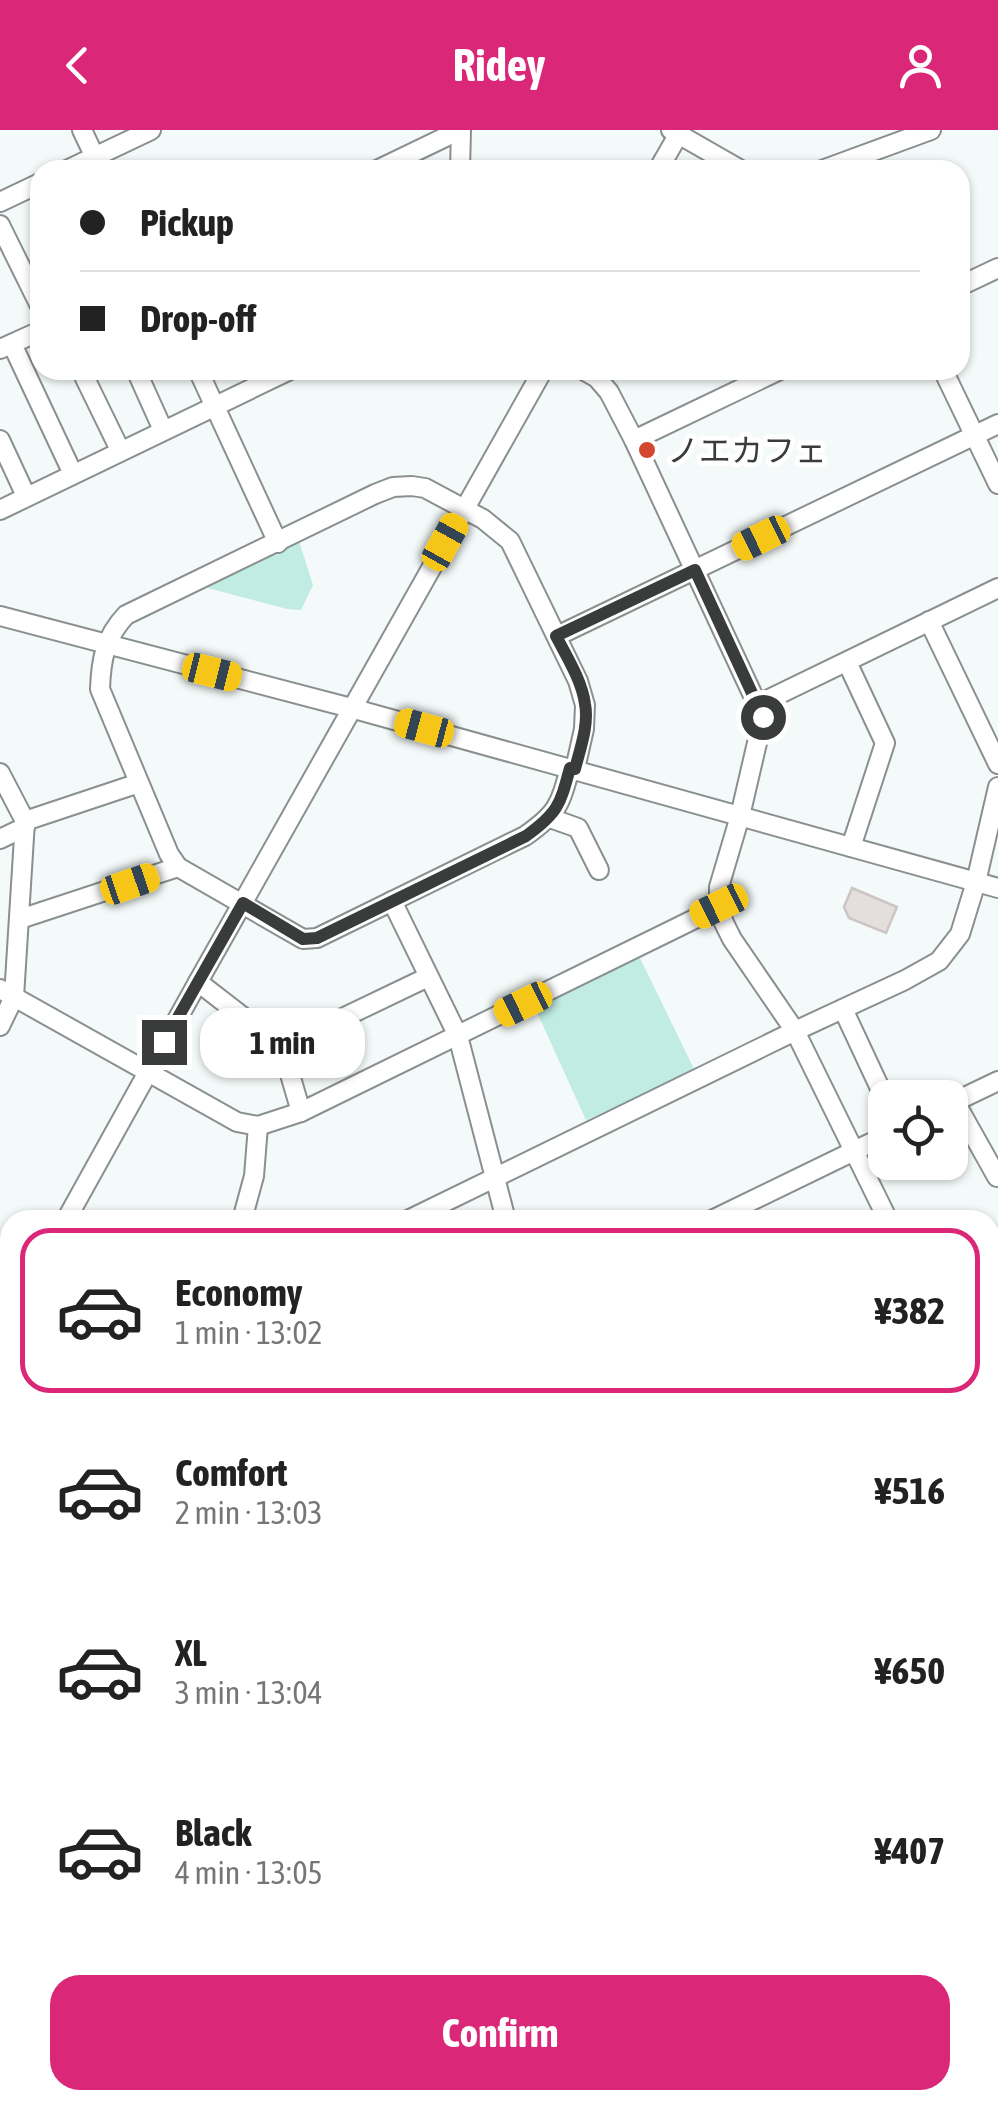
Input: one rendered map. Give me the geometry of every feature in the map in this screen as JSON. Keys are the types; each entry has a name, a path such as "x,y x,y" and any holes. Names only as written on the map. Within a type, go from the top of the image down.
{"street":[{"path":"82,130 96,160"},
{"path":"104,160 151,130"},
{"path":"398,160 461,130 460,160"},
{"path":"859,160 931,130"},
{"path":"663,160 677,131 725,160"},
{"path":"0,202 30,188"},
{"path":"0,225 30,286"},
{"path":"970,281 998,268"},
{"path":"30,336 6,347 73,474"},
{"path":"86,380 120,450"},
{"path":"141,380 164,430"},
{"path":"203,380 278,543"},
{"path":"0,510 269,380"},
{"path":"71,1210 537,380"},
{"path":"598,380 609,392 634,440 763,717 719,887 719,906 732,939 795,1031 883,1210"},
{"path":"634,440 746,380"},
{"path":"947,380 998,484"},
{"path":"556,636 998,424"},
{"path":"0,440 26,496"},
{"path":"393,487 425,488 483,519 510,541 586,705 573,769 550,818 526,836 317,938 303,939 178,867 168,854 100,689 101,665 108,644 114,628 126,615 278,543 393,487"},
{"path":"758,705 998,588"},
{"path":"0,616 351,708 998,888"},
{"path":"929,622 998,764"},
{"path":"847,662 885,743 851,847"},
{"path":"0,773 25,824 20,919 0,1026"},
{"path":"0,839 25,824 140,783"},
{"path":"429,1210 939,961 960,934 998,787"},
{"path":"550,818 578,828 598,870"},
{"path":"20,919 178,867"},
{"path":"392,901 458,1036 503,1210"},
{"path":"7,993 237,1122 258,1126 301,1112 719,906"},
{"path":"282,1048 428,977"},
{"path":"198,982 282,1048 301,1112"},
{"path":"843,1009 876,1080"},
{"path":"968,1095 998,1081"},
{"path":"245,1210 254,1176 258,1126"},
{"path":"968,1129 997,1177"},
{"path":"750,1210 868,1145"}],"green space":[{"path":"298,538 313,585 301,610 200,586"},
{"path":"639,956 695,1071 586,1120 535,1008"}],"building":[{"path":"852,888 897,907 886,933 849,918 844,907"}],"place":[{"name":"ノエカフェ","path":"647,450"}],"route":[{"path":"164,1042 243,903 303,939 317,938 526,836 550,818 561,800 570,768 575,769 586,705 556,636 695,570 763,717"}]}
